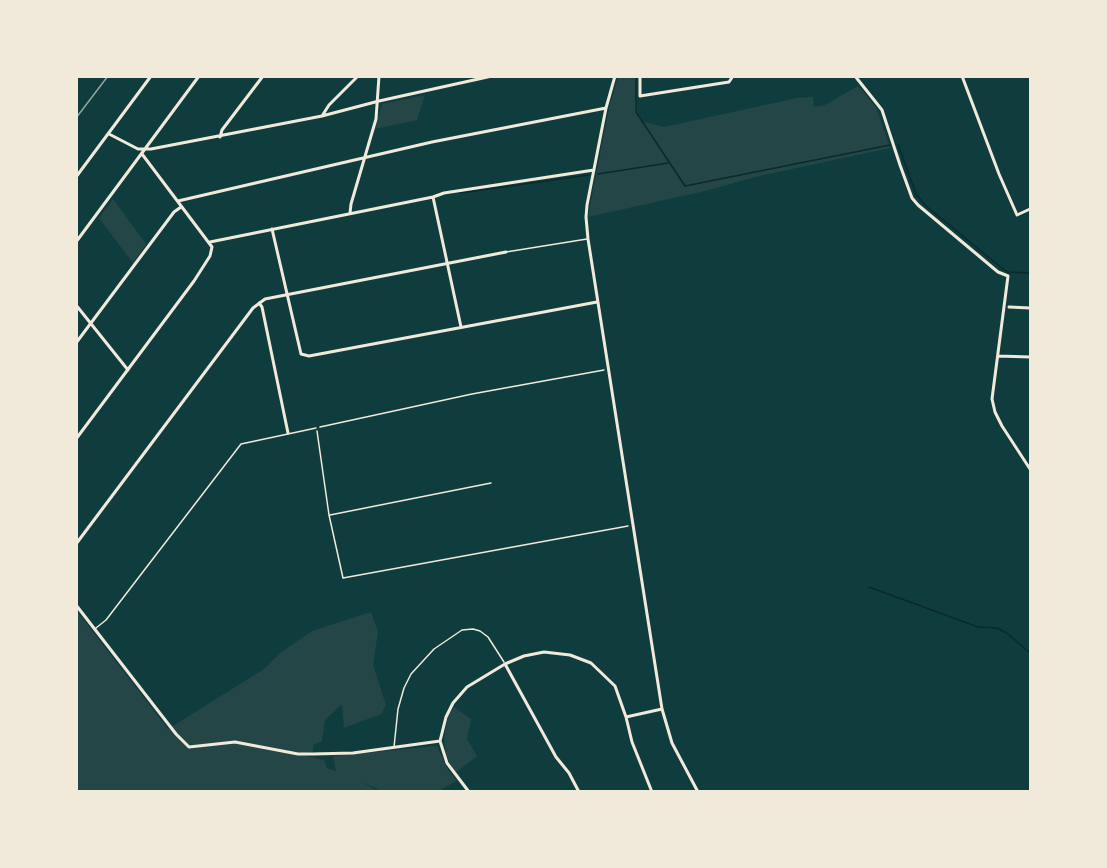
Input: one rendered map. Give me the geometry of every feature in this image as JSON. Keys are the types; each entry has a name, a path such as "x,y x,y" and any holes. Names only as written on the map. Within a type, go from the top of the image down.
{"street":[{"path":"76,177 151,76"},
{"path":"76,242 199,76"},
{"path":"220,137 222,130 263,76"},
{"path":"322,116 329,105 358,76"},
{"path":"350,213 376,119 379,76"},
{"path":"109,134 138,149 145,149 220,137 322,116 492,76"},
{"path":"615,76 606,108 586,218 588,239 662,709 672,743 698,792"},
{"path":"640,76 640,96 729,82 733,76"},
{"path":"855,76 882,110 912,198 998,272 1008,276 992,399 1002,426 1030,469"},
{"path":"963,76 999,174 1017,214 1030,209"},
{"path":"178,201 432,142 606,108"},
{"path":"76,440 203,269 210,256 212,247 210,242 142,154"},
{"path":"210,242 444,193 594,170"},
{"path":"433,197 461,327"},
{"path":"76,343 174,212 181,207"},
{"path":"272,229 301,354 309,356 597,302"},
{"path":"76,544 259,303 265,299 288,294 506,252"},
{"path":"259,303 262,307 288,433"},
{"path":"76,305 128,370"},
{"path":"1009,307 1030,308"},
{"path":"998,356 1030,357"},
{"path":"76,605 176,734 189,747 235,742 305,754 353,753 440,741"},
{"path":"469,792 447,763 440,741 449,711 461,692 505,664 524,656 544,652 570,655 591,663 615,686 650,791"},
{"path":"505,664 556,757 579,792"},
{"path":"626,717 662,709"}],"lane":[{"path":"506,252 588,239"},
{"path":"95,628 105,620 241,444 316,428"},
{"path":"394,748 398,709 404,688 411,674 434,648 462,630 473,629 488,637 505,664"}],"path":[{"path":"608,369 472,394 316,428 329,515 344,578 633,526"},
{"path":"329,515 491,483"}],"shaded area":[{"path":"618,77 637,77 637,113 644,122 664,127 797,98 813,97 814,107 825,105 858,86 876,107 890,148 759,176 705,191 588,217 609,108"},
{"path":"425,95 417,120 375,129 382,104"},
{"path":"113,199 146,244 133,263 99,218"},
{"path":"76,610 168,729 264,669 280,653 312,631 371,612 378,632 373,665 386,705 381,714 344,728 342,704 325,720 322,741 313,745 313,751 306,756 324,760 327,768 336,771 333,756 437,746 448,770 457,781 436,792 381,791 361,781 377,791 77,791"},
{"path":"454,707 471,719 467,739 477,756 455,773 446,756 444,737 448,717"}],"waterway":[{"path":"636,76 636,112 685,186 890,145"},
{"path":"898,144 916,194 925,205 1003,269 1008,272 1030,273"},
{"path":"598,174 668,163"},
{"path":"460,193 589,175"},
{"path":"869,587 978,627 997,628 1008,634 1030,653"}],"railway":[{"path":"76,118 108,76"}]}
